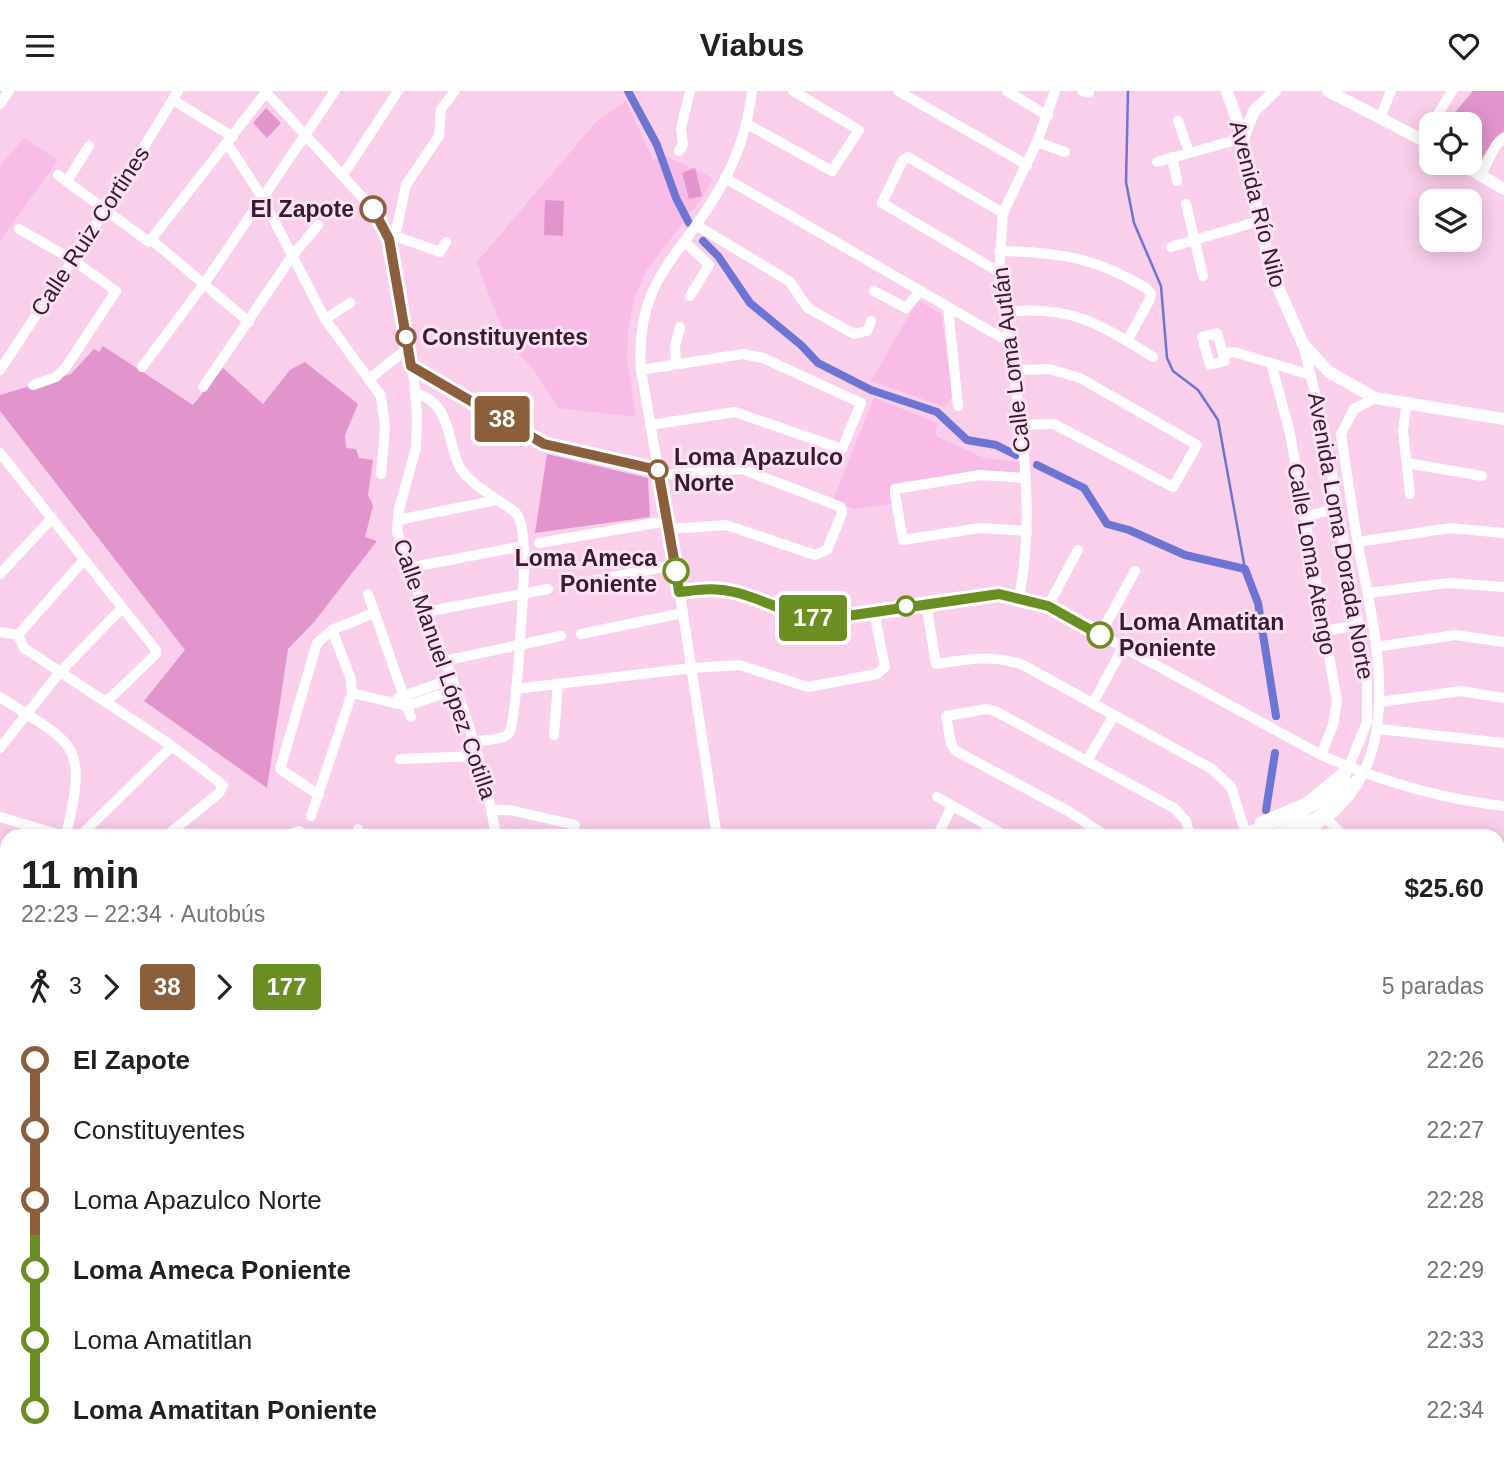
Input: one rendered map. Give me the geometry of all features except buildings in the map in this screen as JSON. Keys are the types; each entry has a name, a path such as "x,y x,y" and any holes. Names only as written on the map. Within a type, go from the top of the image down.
{"main road":[{"name":"Avenida Río Nilo","path":"1227,91 1243,138 1273,276 1303,344 1329,372 1375,398 1504,419"},
{"path":"1243,138 1254,111 1275,91"},
{"path":"1328,91 1419,139"},
{"path":"1480,175 1504,189"}],"street":[{"path":"0,104 9,91"},
{"path":"151,241 266,91"},
{"name":"Calle Manuel López Cotilla","path":"266,91 373,209 392,237 415,393 416,448 397,531 408,568 474,742 495,829"},
{"path":"142,367 205,284 335,91"},
{"path":"343,175 398,91"},
{"path":"446,242 440,252 392,237 406,185 439,136 441,110 455,91"},
{"path":"679,151 683,145 681,128 690,91"},
{"path":"716,829 684,613 641,370 639,338 645,309 660,274 696,225 725,178 747,124 752,91"},
{"path":"747,124 832,171 859,129 793,91"},
{"path":"898,91 1027,165"},
{"path":"1007,91 1048,116"},
{"name":"Calle Loma Autlán","path":"1019,597 1031,509 1024,478 999,272 999,251 1003,212 1037,142 1055,91"},
{"path":"1380,118 1391,91"},
{"path":"1440,112 1452,91"},
{"path":"175,95 230,140 326,319 381,396 385,412 381,474"},
{"name":"Calle Ruiz Cortines","path":"0,370 106,209 175,95"},
{"path":"1178,121 1189,152"},
{"path":"1157,162 1243,138"},
{"path":"1482,171 1496,145 1504,138"},
{"path":"1037,142 1065,152"},
{"path":"89,146 62,178 151,241 249,322"},
{"path":"999,272 882,203 903,160 908,157 1003,212"},
{"path":"1172,157 1177,181"},
{"path":"725,178 1009,342"},
{"path":"1186,204 1203,277"},
{"path":"1171,247 1259,221"},
{"path":"202,387 293,255 318,225"},
{"path":"696,225 789,281 804,305 843,328 861,335 871,321"},
{"path":"19,229 114,287 115,296 66,367 56,377 33,385"},
{"path":"684,241 709,265 690,296"},
{"path":"999,251 1074,255 1124,275 1151,294 1127,341"},
{"path":"874,291 906,308 920,291"},
{"path":"326,319 349,303"},
{"path":"948,307 958,406"},
{"path":"1004,312 1045,309 1067,312 1127,341 1153,357"},
{"path":"676,365 675,346 680,327"},
{"name":"Avenida Loma Dorada Norte","path":"1259,829 1309,810 1343,781 1363,737 1368,708 1367,673 1359,625 1338,508 1303,344"},
{"path":"369,379 408,348"},
{"path":"1223,354 1234,352 1311,375"},
{"path":"641,370 734,355 751,355 861,403 842,449 735,412 650,425"},
{"name":"Calle Loma Atengo","path":"1271,363 1285,410 1337,701 1333,725 1321,755"},
{"path":"411,366 544,444 658,473 742,469 841,507 842,513 827,550 815,555 726,525 668,525 539,543"},
{"path":"1013,370 1049,369 1072,375 1197,445 1173,488 1054,424 1019,425"},
{"path":"415,393 429,399 446,423 461,469 520,519 523,546 522,595 516,689 509,734 474,742"},
{"name":"Avenida Loma Dorada Norte","path":"1308,829 1327,819 1351,796 1363,773 1378,729 1380,702 1376,647 1340,434 1354,409 1375,398"},
{"path":"1406,403 1403,430 1410,494"},
{"path":"0,453 7,474 52,518 156,654 106,702"},
{"path":"1407,463 1482,476"},
{"path":"1024,478 980,475 895,489 900,536 904,540 980,528 1027,531"},
{"path":"398,520 497,500"},
{"path":"1304,517 1338,508"},
{"path":"0,575 52,518"},
{"path":"1358,542 1450,528 1504,533"},
{"path":"408,568 523,546"},
{"path":"1048,606 1079,550"},
{"path":"18,635 83,561"},
{"path":"577,584 674,565"},
{"path":"1100,635 1135,571"},
{"path":"1367,593 1448,583 1504,587"},
{"path":"679,592 713,588 735,592 810,618 874,612 983,595 1019,597 1048,606 1321,755 1363,773 1435,795 1504,806"},
{"path":"425,612 548,589"},
{"path":"368,594 407,706"},
{"path":"926,603 936,664 982,656 1007,659 1093,703 1223,777 1231,787 1247,829"},
{"path":"0,748 60,672 121,609"},
{"path":"516,689 692,667 738,665 808,687 883,671 885,667 874,612"},
{"path":"319,795 280,767 314,647 332,629 374,613"},
{"path":"581,634 684,613"},
{"path":"1324,631 1359,625"},
{"path":"311,816 352,693 351,678 332,629"},
{"path":"0,632 18,635"},
{"path":"18,635 24,648 172,746 223,785 219,793 175,829"},
{"path":"1376,647 1455,635 1504,642"},
{"path":"444,661 561,636"},
{"path":"1093,703 1123,647"},
{"path":"554,734 558,683"},
{"path":"352,693 407,706 453,685"},
{"path":"1380,702 1461,691 1504,698"},
{"path":"0,697 72,749 77,766 77,785 68,829"},
{"path":"1094,829 952,747 946,716 995,711 1174,808 1186,821 1188,829"},
{"path":"1087,761 1114,715"},
{"path":"1378,729 1504,744"},
{"path":"87,829 172,746"},
{"path":"400,759 478,756"},
{"name":"Avenida Loma Dorada Norte","path":"1288,829 1317,817 1363,773"},
{"path":"937,797 994,829"},
{"path":"941,829 953,806"},
{"path":"492,810 510,810 575,825"},
{"path":"0,817 35,829"},
{"path":"1327,819 1336,829"}],"shaded area":[{"path":"1473,91 1504,91 1504,131 1496,137 1482,158 1482,112 1455,112"},
{"path":"626,101 653,160 665,156 713,178 702,198 646,271 635,296 628,330 627,362 636,417 558,408 533,369 517,352 497,317 477,262 596,122"},
{"path":"266,108 281,123 267,138 253,123"},
{"path":"24,138 58,160 0,241 0,166"},
{"path":"695,168 702,196 689,199 682,173"},
{"path":"545,200 564,201 563,236 544,235"},
{"path":"918,300 941,314 953,395 945,407 871,381"},
{"path":"103,346 193,405 223,368 263,404 290,370 305,362 358,404 345,435 346,448 356,449 359,458 373,460 368,495 373,506 365,537 377,541 314,622 288,649 267,788 144,701 185,650 0,411 0,395 71,374 94,349 99,352"},
{"path":"874,398 938,423 935,431 938,437 984,458 1019,462 1020,475 980,471 890,486 893,504 853,509 833,500"},
{"path":"547,454 648,478 650,517 535,533"}],"waterway":[{"path":"628,91 657,145 676,198 689,223"},
{"path":"1128,91 1126,182 1134,223 1161,286 1167,358 1173,371 1198,390 1218,420 1245,569"},
{"path":"703,241 718,256 750,303 801,345 818,363 871,390 937,412 967,440 996,445 1016,455"},
{"path":"1037,465 1084,488 1107,524 1129,530 1185,555 1245,569 1258,603 1276,716"},
{"path":"1266,810 1275,753"}],"bus line":[{"name":"38","path":"373,209 389,239 411,366 544,444 658,470 676,571"},
{"name":"177","path":"676,571 679,592 713,588 735,592 791,614 810,618 833,618 999,594 1048,606 1100,635"}],"place":[{"name":"El Zapote","path":"373,209"},
{"name":"Constituyentes","path":"406,337"},
{"name":"Loma Apazulco Norte","path":"658,470"},
{"name":"Loma Ameca Poniente","path":"676,571"},
{"name":"Loma Amatitan Poniente","path":"1100,635"}]}
